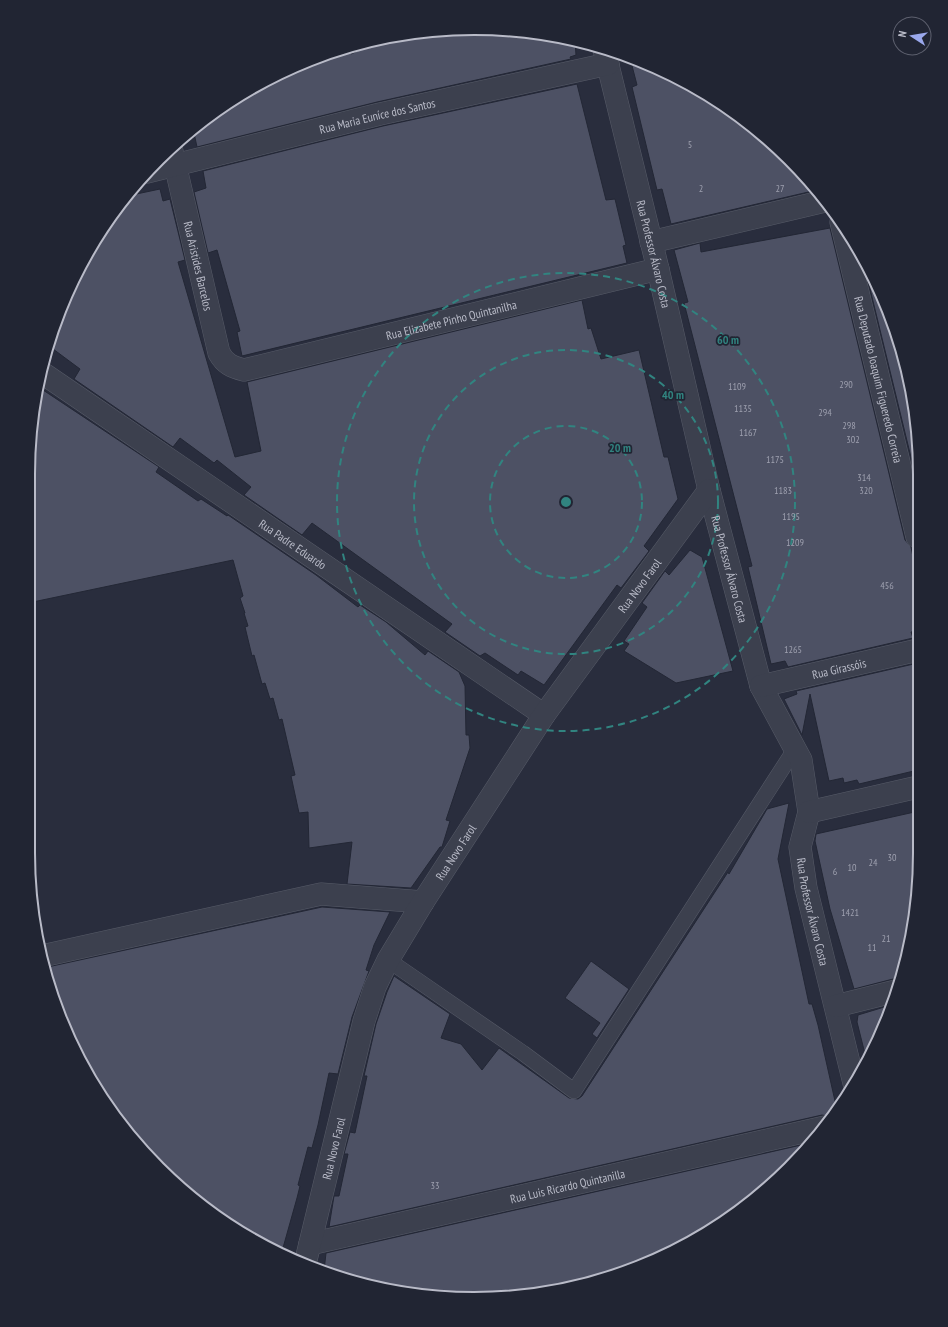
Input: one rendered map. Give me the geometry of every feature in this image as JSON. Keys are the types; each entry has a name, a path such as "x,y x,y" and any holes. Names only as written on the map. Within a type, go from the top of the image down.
{"street":[{"name":"Rua Maria Euníce dos Santos","path":"174,156 380,114 606,56"},
{"name":"Rua Professor Álvaro Costa","path":"606,56 658,269 708,490 761,686 801,760 809,812 800,847 805,882 852,1075"},
{"name":"Rua Aristides Barcelos","path":"174,156 219,353 224,361 232,367 244,370"},
{"path":"651,242 818,203"},
{"name":"Rua Deputado Joaquim Figueredo Correia","path":"846,241 913,520"},
{"name":"Rua Elizabete Pinho Quintanilha","path":"244,370 658,269"},
{"name":"Rua Padre Eduardo","path":"46,375 544,715"},
{"name":"Rua Novo Farol","path":"307,1254 364,1022 375,987 388,960 423,902 544,715 708,490"},
{"name":"Rua Girassóis","path":"761,686 913,651"},
{"path":"809,812 913,788"},
{"path":"47,955 321,894 423,902"},
{"path":"836,1006 890,992"},
{"name":"Rua Luis Ricardo Quintanilla","path":"307,1254 814,1130"}],"lane":[{"path":"388,960 523,1053 574,1091 795,749"}],"building":[{"path":"474,35 503,36 560,43 575,47 576,55 570,57 571,59 377,102 197,147 195,136 230,109 280,80 306,68 333,58 351,53 351,54 359,50 388,43 445,36"},
{"path":"632,64 668,80 694,94 718,109 763,144 810,192 671,224 662,189 657,190 632,87 637,85"},
{"path":"577,84 606,200 615,199 626,245 623,246 627,263 242,356 237,332 240,331 217,250 208,253 194,192 206,188 203,171 383,126"},
{"path":"160,189 163,201 170,199 185,260 178,262 235,457 261,451 247,382 582,300 588,329 591,328 601,359 639,350 664,457 668,457 678,499 644,546 649,551 621,588 617,585 544,685 521,671 518,675 485,653 480,656 445,632 452,624 312,523 302,535 244,495 251,487 217,460 214,463 180,438 173,447 74,379 80,369 53,349 58,333 68,306 94,254 109,230 137,194"},
{"path":"830,228 905,540 911,547 913,557 913,632 911,632 913,638 788,667 785,661 771,664 748,567 752,566 684,303 688,302 674,250 700,243 701,252"},
{"path":"868,280 890,333 905,388 912,445 913,464"},
{"path":"43,390 159,467 156,472 198,501 201,499 227,516 228,515 316,575 358,607 360,605 386,622 425,655 428,651 459,672 465,686 466,735 469,735 470,748 446,820 450,821 442,847 440,847 411,888 347,884 352,842 309,848 308,812 299,813 291,776 295,775 282,719 279,720 273,698 270,699 265,683 262,684 254,655 252,656 245,627 248,626 240,598 243,596 233,560 35,602 36,445"},
{"path":"690,550 702,557 733,671 676,683 624,651 629,644 624,641 647,607 642,603 665,571 669,575"},
{"path":"913,664 913,771 859,784 857,780 844,783 843,778 829,781 810,694 802,735 784,699 797,694 796,691"},
{"path":"789,803 778,859 809,1004 812,1004 818,1025 835,1102 825,1116 822,1115 329,1227 334,1196 339,1196 348,1154 344,1154 350,1132 355,1133 367,1076 364,1076 376,1024 394,976 450,1014 441,1038 461,1044 482,1070 499,1048 569,1098 578,1099 582,1096 728,872 729,874 767,809"},
{"path":"913,812 912,882 909,910 905,939 894,979 854,989 830,909 815,841 816,834"},
{"path":"322,907 390,912 374,945 366,970 369,971 352,1017 338,1074 329,1073 312,1148 308,1147 298,1185 300,1186 283,1248 254,1233 207,1201 185,1183 144,1142 109,1097 80,1047 68,1021 50,966"},
{"path":"591,961 629,989 597,1038 592,1034 600,1023 565,998"},
{"path":"885,1007 865,1053 857,1022 858,1015"},
{"path":"801,1145 763,1183 718,1218 694,1233 642,1259 615,1269 560,1284 503,1291 474,1292 417,1288 388,1284 325,1266 326,1253"}]}
